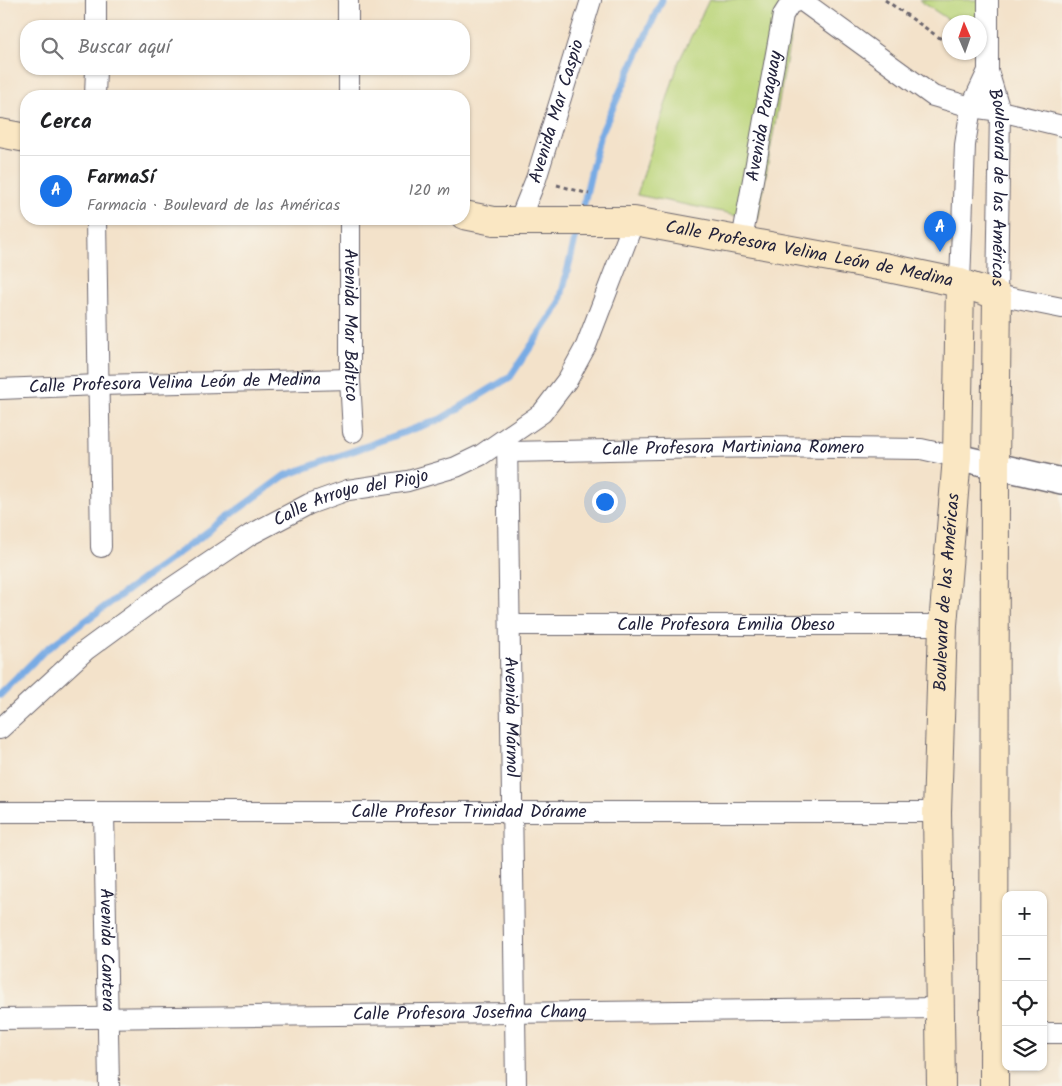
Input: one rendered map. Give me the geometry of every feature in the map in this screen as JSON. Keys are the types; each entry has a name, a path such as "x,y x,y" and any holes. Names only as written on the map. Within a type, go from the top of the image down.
{"main road":[{"path":"0,133 20,137"},
{"name":"Calle Profesora Velina León de Medina","path":"519,221 554,221 596,208 634,220 688,232 742,240 960,283 998,295"},
{"path":"470,216 494,221 519,221"},
{"name":"Boulevard de las Américas","path":"941,1086 937,812 943,625 957,457 960,283"},
{"name":"Boulevard de las Américas","path":"994,1086 1000,1033 995,467 998,295"}],"street":[{"path":"96,0 96,20"},
{"path":"348,0 348,20"},
{"name":"Avenida Mar Caspio","path":"519,221 536,179 591,0"},
{"path":"801,0 933,96 970,107 1000,111 1062,126"},
{"name":"Avenida Paraguay","path":"742,240 784,15 790,4 801,0"},
{"path":"988,0 988,71"},
{"name":"Boulevard de las Américas","path":"960,283 965,145 970,107 988,71"},
{"name":"Boulevard de las Américas","path":"988,71 1000,111 998,295"},
{"path":"95,90 96,75"},
{"path":"349,75 349,90"},
{"name":"Calle Arroyo del Piojo","path":"0,729 58,674 116,627 250,535 280,518 309,504 348,490 408,481 456,468 481,455 507,445 542,414 568,379 586,346 634,220"},
{"path":"96,225 100,547"},
{"name":"Avenida Mar Báltico","path":"350,225 350,379 353,432"},
{"name":"Calle Profesora Velina León de Medina","path":"998,295 1062,308"},
{"name":"Calle Profesora Velina León de Medina","path":"0,390 99,385 350,379"},
{"name":"Calle Profesora Martiniana Romero","path":"507,445 921,449 957,457"},
{"name":"Avenida Mármol","path":"507,445 516,1086"},
{"path":"957,457 1062,481"},
{"name":"Calle Profesora Emilia Obeso","path":"510,625 943,625"},
{"name":"Calle Profesor Trinidad Dórame","path":"0,812 937,812"},
{"name":"Avenida Cantera","path":"104,812 109,1086"},
{"name":"Calle Profesora Josefina Chang","path":"0,1019 939,1008"},
{"path":"1047,1033 1062,1033"}],"path":[{"path":"885,0 942,39"},
{"path":"550,183 596,208"}],"green space":[{"path":"709,0 797,0 758,219 637,195 679,61"},
{"path":"919,0 986,0 982,15 942,15"}],"waterway":[{"path":"581,216 599,138 662,0"},
{"path":"0,695 44,651 284,476 441,419 510,377 559,305 578,227"}],"place":[{"name":"FarmaSí","path":"940,252"}]}
